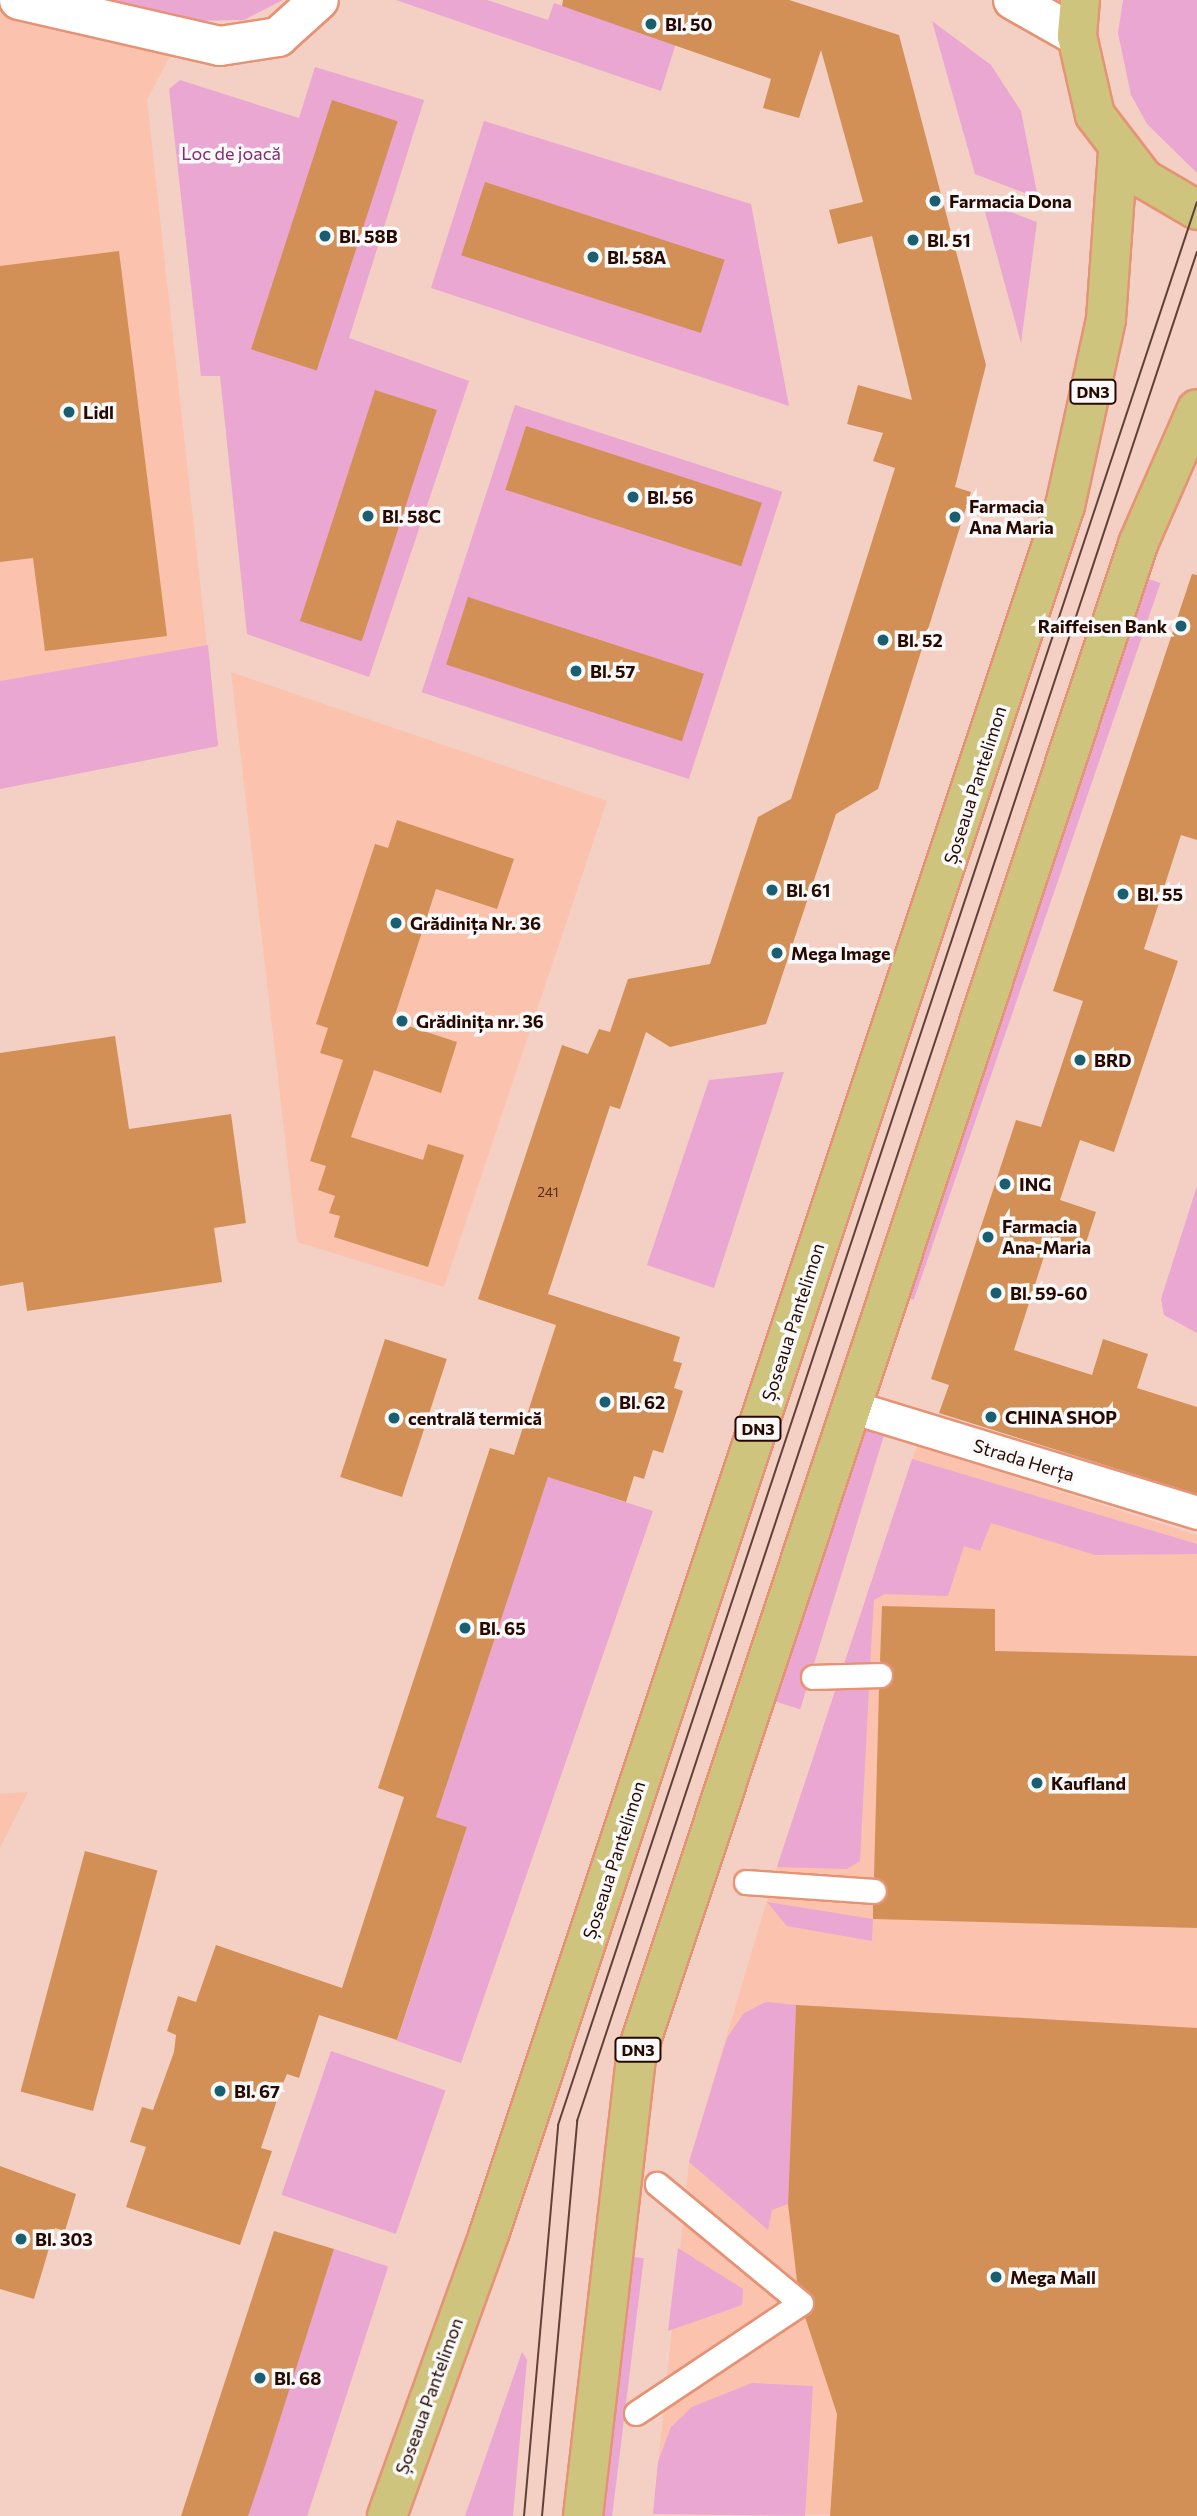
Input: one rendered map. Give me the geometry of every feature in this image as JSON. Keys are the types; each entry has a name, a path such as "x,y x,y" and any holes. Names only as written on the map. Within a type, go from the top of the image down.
{"main road":[{"path":"19,0 220,46 278,37 319,0"},
{"path":"1013,0 1079,18 1096,115 1118,153 1144,179 1197,210"},
{"name":"Șoseaua Pantelimon","path":"387,2516 489,2235 1065,506 1106,319 1118,153"},
{"name":"DN3","path":"583,2516 636,2056 1134,557 1195,413"}],"street":[{"name":"Strada Herța","path":"851,1407 1197,1513"},
{"path":"813,1677 880,1675"},
{"path":"746,1882 874,1891"},
{"path":"636,2413 801,2302 657,2184"}],"shaded area":[{"path":"0,0 199,0 147,100 218,746 0,789"},
{"name":"Grădinița nr. 36","path":"231,672 607,801 444,1287 297,1242"},
{"path":"917,1446 1197,1535 1197,2516 653,2514 689,2162 777,1867"},
{"path":"28,1792 0,1848 0,1794"}],"green space":[{"path":"95,0 283,0 244,20 180,21"},
{"path":"396,0 487,0 548,20 554,3 676,43 661,91"},
{"path":"1123,0 1197,0 1197,173 1147,124 1131,95 1118,33"},
{"path":"932,21 991,65 1021,111 1038,198 975,174"},
{"name":"Loc de joacă","path":"315,67 424,100 349,338 469,381 369,677 247,634 220,376 201,376 169,89 180,80 299,118"},
{"path":"484,121 751,204 789,406 431,288"},
{"path":"982,201 1037,222 1021,343"},
{"path":"515,405 782,492 689,779 422,692"},
{"path":"1134,574 1160,583 914,1300 887,1291"},
{"path":"208,645 218,746 0,789 0,681"},
{"path":"784,1072 714,1288 647,1265 709,1080"},
{"path":"1197,1186 1197,1333 1164,1315 1161,1299"},
{"path":"856,1424 885,1433 800,1709 772,1700"},
{"path":"912,1459 1197,1544 1197,1554 1095,1555 991,1523 980,1551 964,1546 948,1596 885,1594 874,1600 870,1664 844,1664"},
{"path":"551,1467 582,1488 653,1511 461,2063 397,2041 467,1827 436,1817"},
{"path":"869,1687 860,1861 847,1869 777,1867 836,1688"},
{"path":"767,1902 873,1919 872,1941 787,1926"},
{"path":"766,2002 796,2005 788,2204 772,2210 768,2230 689,2162 727,2038 744,2013"},
{"path":"331,2051 445,2090 396,2234 282,2195"},
{"path":"678,2248 743,2289 742,2305 668,2331"},
{"path":"334,2249 388,2267 307,2516 247,2516"},
{"path":"618,2255 644,2258 612,2516 586,2515"},
{"path":"522,2352 527,2360 513,2516 465,2516"},
{"path":"752,2383 813,2386 805,2516 653,2514 658,2462 671,2427 692,2407"}],"building":[{"path":"563,0 789,0 899,35 986,365 955,487 971,492 878,789 836,814 766,1024 670,1047 646,1032 620,1109 610,1106 548,1294 680,1337 673,1361 682,1363 674,1388 683,1391 663,1453 653,1450 644,1479 634,1476 626,1502 548,1477 436,1817 467,1827 397,2040 319,2015 299,2078 287,2074 281,2088 261,2148 272,2151 240,2245 126,2207 146,2147 130,2142 142,2107 153,2110 174,2052 176,2035 167,2031 178,1996 196,2002 216,1945 342,1988 404,1797 378,1788 490,1448 514,1455 556,1325 478,1299 562,1045 588,1054 599,1029 610,1032 628,979 710,964 758,817 791,799 895,468 873,461 883,433 847,424 858,385 912,400 872,236 838,244 829,210 863,202 821,50 799,118 763,108 771,79 562,6"},
{"name":"Bl. 58B","path":"332,100 398,121 317,370 251,349"},
{"name":"Bl. 58A","path":"485,182 725,260 701,333 461,255"},
{"name":"Lidl","path":"119,251 167,636 45,651 33,558 0,562 0,266"},
{"name":"Bl. 58C","path":"375,390 437,410 362,641 300,621"},
{"name":"Bl. 56","path":"526,426 762,503 741,566 505,490"},
{"path":"1192,574 1197,575 1197,840 1181,835 1144,949 1178,961 1114,1152 1080,1140 1060,1200 1096,1212 1081,1258 1047,1247 1014,1350 1092,1375 1103,1339 1148,1354 1137,1388 1197,1407 1197,1494 939,1413 949,1385 931,1379 1016,1120 1041,1127 1083,1001 1053,991"},
{"name":"Bl. 57","path":"468,597 704,674 682,741 446,665"},
{"name":"Grădinița Nr. 36","path":"397,820 514,859 497,909 436,889 393,1021 457,1042 441,1093 374,1070 351,1137 423,1160 428,1144 464,1155 428,1267 334,1237 340,1216 329,1213 335,1196 318,1190 326,1166 310,1161 343,1060 320,1053 328,1028 316,1024 375,844 388,848"},
{"path":"115,1036 129,1129 231,1114 246,1223 214,1228 222,1282 27,1311 23,1282 0,1286 0,1053"},
{"name":"centrală termică","path":"385,1339 447,1359 402,1497 340,1477"},
{"name":"Kaufland","path":"882,1606 995,1609 995,1651 1197,1656 1197,1928 873,1919 873,1905 888,1891 874,1877 879,1689 894,1675 880,1661"},
{"path":"85,1851 157,1870 93,2111 21,2092"},
{"name":"Mega Mall","path":"796,2005 1197,2028 1197,2516 830,2516 837,2414 805,2317 815,2303 797,2281 788,2204"},
{"name":"Bl. 303","path":"0,2166 76,2194 65,2231 55,2228 34,2299 0,2289"},
{"name":"Bl. 68","path":"274,2231 334,2249 265,2466 248,2516 181,2516"}],"tram line":[{"path":"524,2516 558,2125 1197,202"},
{"path":"542,2516 577,2121 1197,252"}],"place":[{"name":"Bl. 50","path":"651,24"},
{"name":"Farmacia Dona","path":"935,201"},
{"name":"Bl. 58B","path":"325,236"},
{"name":"Bl. 51","path":"913,240"},
{"name":"Bl. 58A","path":"593,257"},
{"name":"Lidl","path":"69,412"},
{"name":"Bl. 56","path":"633,497"},
{"name":"Bl. 58C","path":"368,516"},
{"name":"Farmacia Ana Maria","path":"955,517"},
{"name":"Raiffeisen Bank","path":"1181,626"},
{"name":"Bl. 52","path":"883,640"},
{"name":"Bl. 57","path":"576,671"},
{"name":"Bl. 61","path":"772,890"},
{"name":"Bl. 55","path":"1123,894"},
{"name":"Grădinița Nr. 36","path":"396,923"},
{"name":"Mega Image","path":"777,953"},
{"name":"Grădinița nr. 36","path":"402,1021"},
{"name":"BRD","path":"1080,1060"},
{"name":"ING","path":"1005,1184"},
{"name":"Farmacia Ana-Maria","path":"988,1237"},
{"name":"Bl. 59-60","path":"996,1293"},
{"name":"Bl. 62","path":"605,1402"},
{"name":"CHINA SHOP","path":"991,1417"},
{"name":"centrală termică","path":"394,1418"},
{"name":"Bl. 65","path":"465,1628"},
{"name":"Kaufland","path":"1037,1783"},
{"name":"Bl. 67","path":"220,2091"},
{"name":"Bl. 303","path":"21,2239"},
{"name":"Mega Mall","path":"996,2277"},
{"name":"Bl. 68","path":"260,2378"}]}
